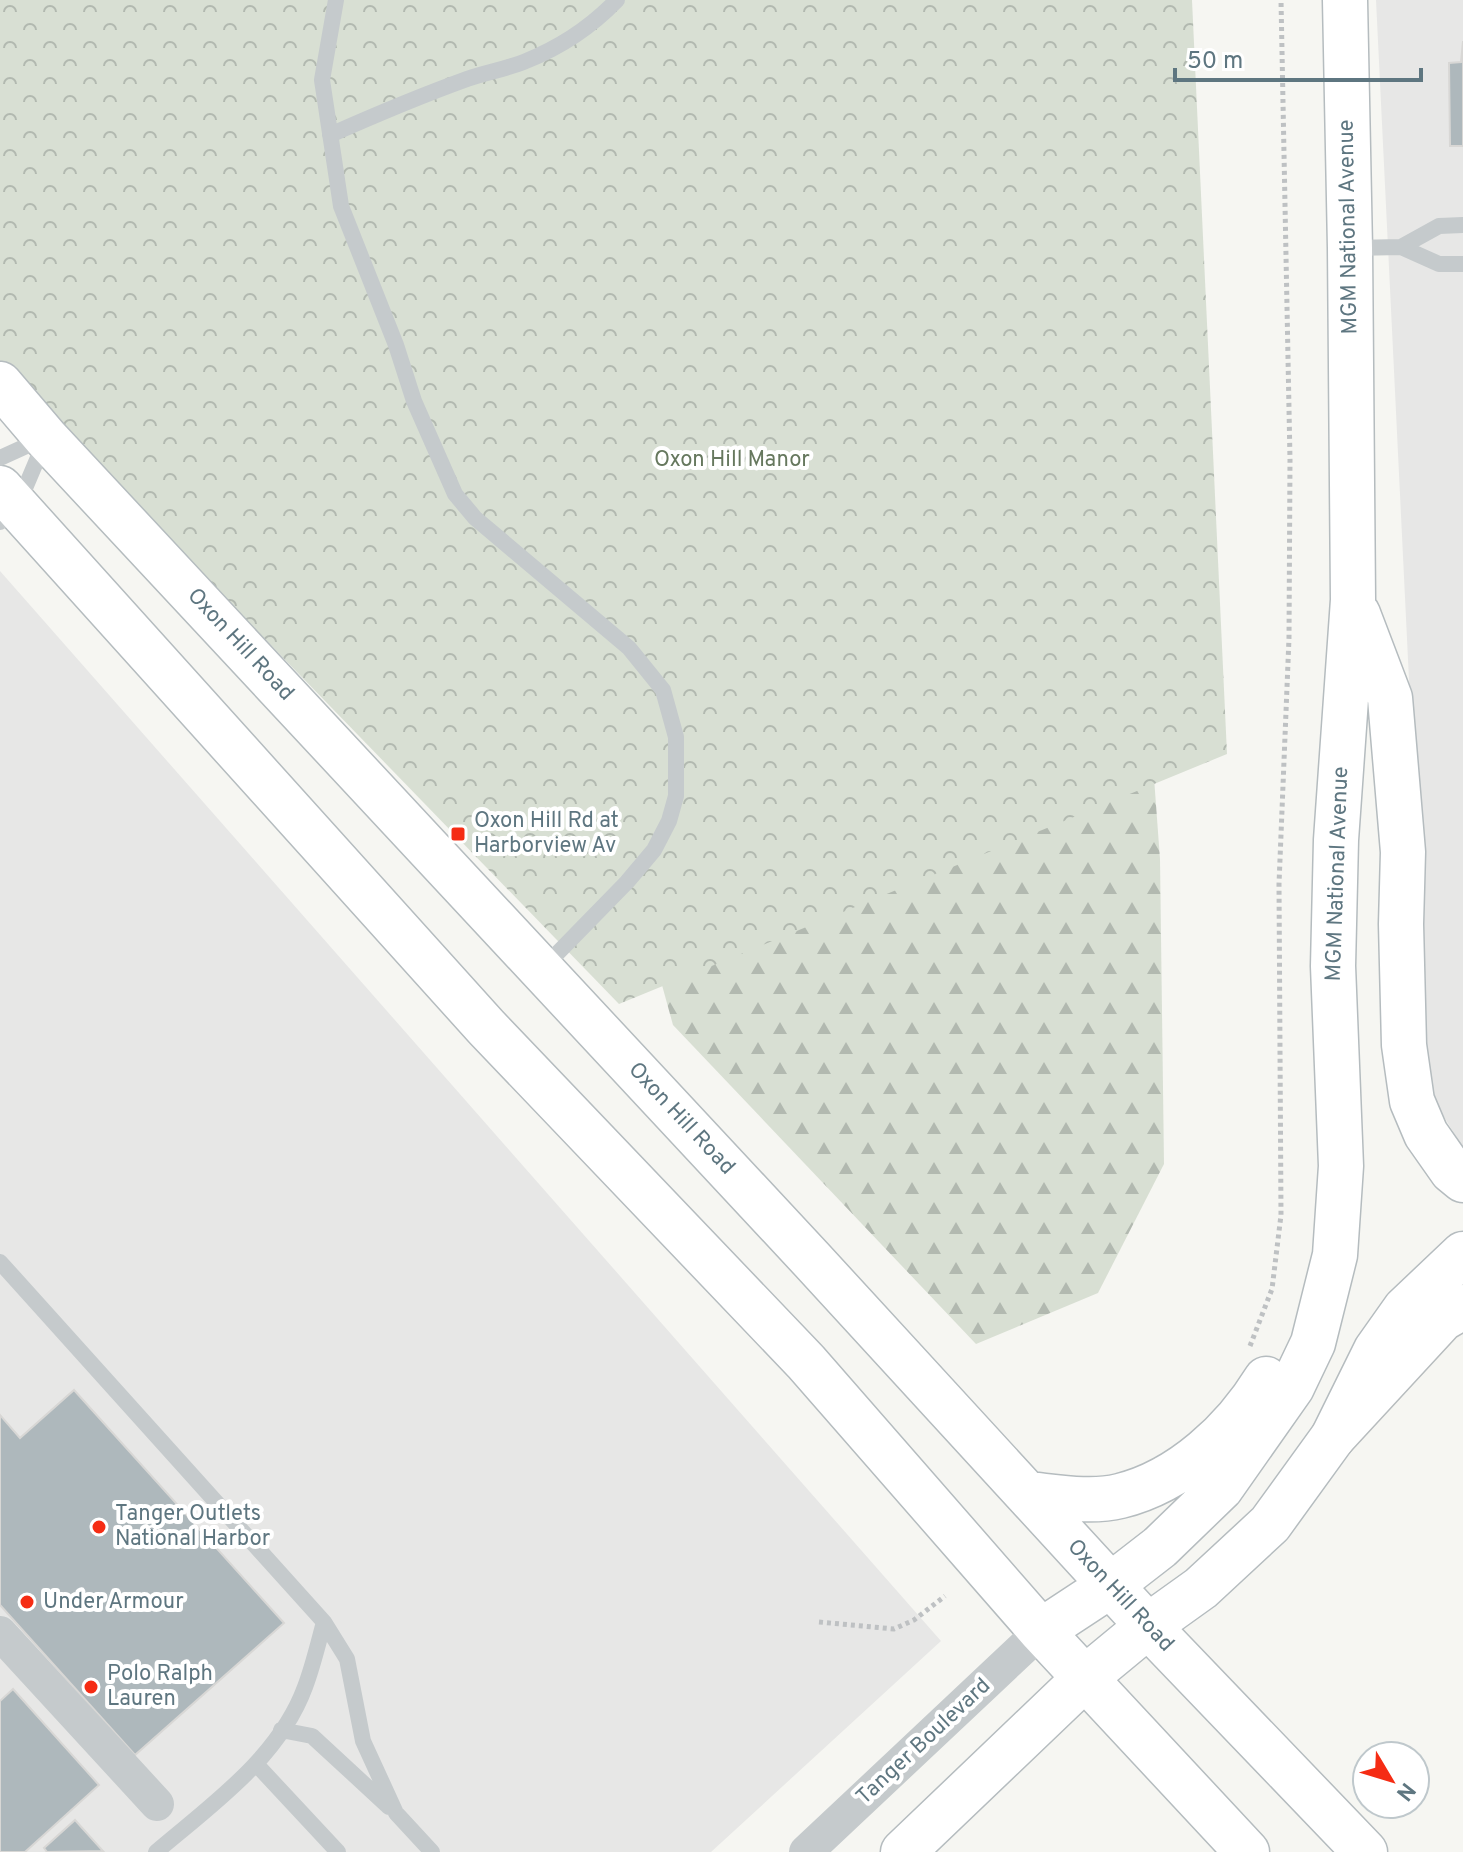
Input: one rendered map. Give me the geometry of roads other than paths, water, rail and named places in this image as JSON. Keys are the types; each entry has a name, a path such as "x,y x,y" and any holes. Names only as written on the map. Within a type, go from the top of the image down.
{"main road":[{"name":"MGM National Avenue","path":"1041,1631 1111,1585 1175,1534 1221,1488 1292,1387 1313,1343 1335,1255 1341,1166 1333,951 1336,840 1353,600 1345,0"},
{"name":"Oxon Hill Road","path":"0,384 46,438 542,969 1148,1626 1365,1852"},
{"path":"6,505 486,1027 806,1362 1041,1631 1247,1852"},
{"path":"1353,600 1390,698 1400,785 1404,1045 1412,1101 1426,1134 1452,1171 1463,1180"},
{"path":"1333,1437 1376,1350 1405,1309 1463,1254"},
{"path":"1028,1494 1072,1499 1119,1496 1165,1480 1195,1459 1239,1416 1264,1383 1335,1255"},
{"path":"903,1852 1085,1678 1148,1626 1201,1588 1270,1524 1333,1437 1442,1319 1463,1307"}],"street":[{"name":"Tanger Boulevard","path":"806,1852 1041,1631"},
{"path":"6,1653 157,1804"}],"lane":[{"path":"336,0 322,80 341,206 396,345 414,401 455,494 494,537 515,551 629,648 650,670 669,705 676,737 676,796 663,836 627,882 542,969"},
{"path":"330,135 469,78 524,62 566,42 601,18 617,0"},
{"path":"1401,247 1439,226 1463,225"},
{"path":"1350,248 1401,247 1439,264 1463,264"},
{"path":"0,458 46,438"},
{"path":"6,505 46,438"},
{"path":"0,1262 324,1622 347,1659 363,1741 396,1813"},
{"path":"156,1852 256,1764 281,1730 304,1689 324,1622"},
{"path":"281,1730 312,1736 396,1813 432,1852"},
{"path":"256,1764 338,1852"}],"place":[{"name":"Oxon Hill Rd at Harborview Av","path":"458,834"},
{"name":"Tanger Outlets National Harbor","path":"99,1527"},
{"name":"Under Armour","path":"27,1602"},
{"name":"Polo Ralph Lauren","path":"91,1687"}],"park label":[{"name":"Oxon Hill Manor","path":"732,460"}]}
